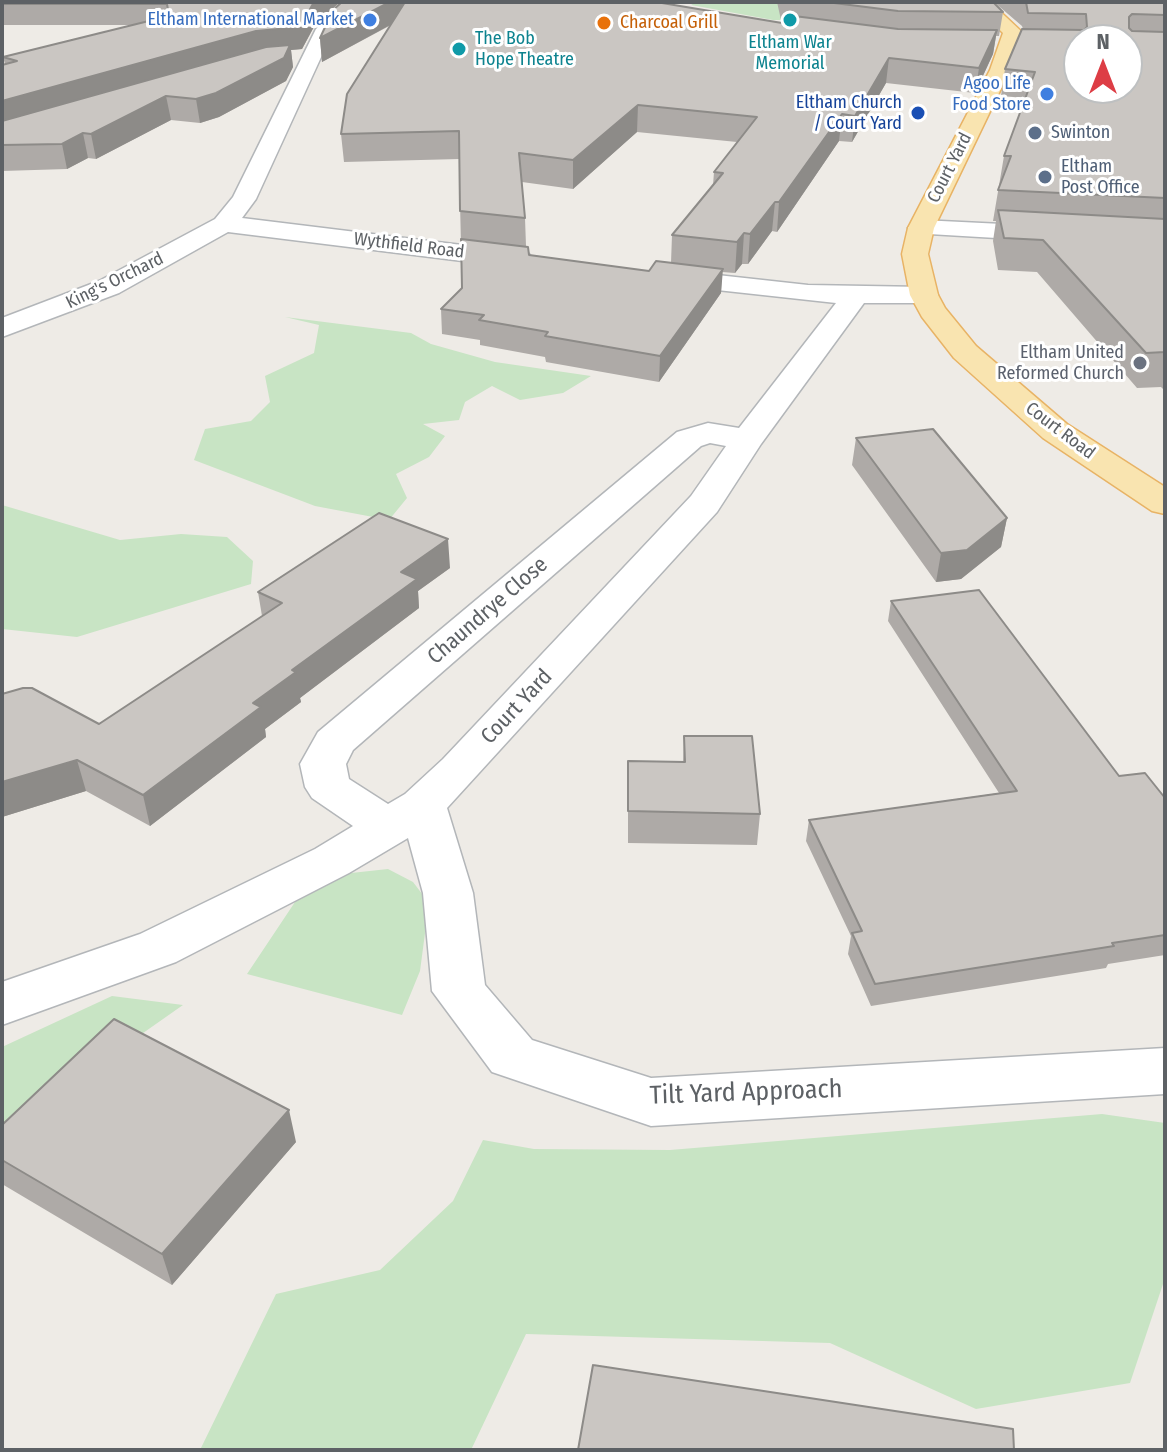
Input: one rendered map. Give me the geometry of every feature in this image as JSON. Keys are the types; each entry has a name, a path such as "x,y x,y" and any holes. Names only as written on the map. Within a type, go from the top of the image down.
{"main road":[{"path":"980,2 1013,32 1001,46"},
{"path":"1001,46 1035,46"},
{"name":"Court Yard","path":"928,303 915,254 921,228 1000,70 1001,46"},
{"name":"Court Road","path":"928,303 965,352 1055,431 1165,503"}],"street":[{"path":"224,224 244,199 311,58 332,21 355,2"},
{"path":"282,60 311,58"},
{"name":"Wythfield Road","path":"224,224 545,263"},
{"name":"King's Orchard","path":"2,328 109,287 224,224"},
{"path":"921,228 1165,240"},
{"path":"638,274 928,303"},
{"name":"Court Yard","path":"2,1004 158,948 332,861 406,816 459,770 704,504 747,440 845,312 854,295"},
{"name":"Chaundrye Close","path":"406,816 328,787 323,764 334,742 689,439 708,433 747,440"},
{"name":"Tilt Yard Approach","path":"406,816 448,893 459,991 512,1056 651,1102 1165,1071"}],"green space":[{"path":"696,2 938,2 804,20 773,20 691,5"},
{"path":"285,317 411,333 431,344 495,362 591,376 563,393 520,400 492,386 465,402 459,420 423,424 445,436 429,457 396,474 407,498 389,520 315,506 194,460 205,429 251,421 270,402 265,376 314,353 319,325"},
{"path":"2,505 120,540 181,534 227,537 253,561 251,584 77,637 2,629"},
{"path":"388,869 413,882 429,903 420,971 402,1015 247,974 301,893 342,874"},
{"path":"112,996 183,1005 2,1132 2,1047"},
{"path":"1102,1114 1165,1123 1165,1278 1130,1383 976,1409 830,1343 526,1334 471,1450 200,1450 276,1294 380,1270 453,1201 483,1140 534,1149 670,1150"}],"building":[{"path":"2,2 314,2 300,27 256,31 2,101 2,65 17,61 3,57 169,16 167,4"},
{"path":"342,2 390,2 320,38 333,10"},
{"path":"405,2 656,2 788,24 786,15 898,29 997,30 979,68 889,58 855,116 842,114 779,202 775,202 750,234 744,233 737,242 672,235 723,173 714,172 757,117 638,105 573,160 519,153 525,218 460,211 459,131 341,134 347,94"},
{"path":"826,2 993,2 1003,12 898,11"},
{"path":"1026,2 1165,2 1165,15 1132,14 1129,24 1087,24 1086,14 1028,13"},
{"path":"1022,29 1063,30 1063,104 1143,104 1143,31 1165,32 1165,198 998,190 1011,156 1004,156 1035,72 1005,69"},
{"path":"290,45 284,58 216,93 196,99 166,96 91,134 83,133 62,144 2,145 2,121 266,47"},
{"path":"998,210 1165,219 1165,352 1146,353 1043,240 1004,238"},
{"path":"461,239 528,247 529,255 649,271 656,261 723,269 660,356 545,336 548,332 479,320 484,315 441,309 462,288"},
{"path":"933,429 1007,518 967,550 941,553 856,438"},
{"path":"379,513 448,539 401,572 417,579 292,670 296,672 253,703 261,707 143,795 77,760 2,782 2,694 32,688 99,724 282,603 258,592"},
{"path":"979,590 1119,776 1145,773 1165,798 1165,935 875,984 852,933 862,931 809,820 1017,791 891,601"},
{"path":"684,736 752,736 760,814 628,811 628,761 685,762"},
{"path":"114,1019 289,1110 162,1254 2,1160 2,1125"},
{"path":"593,1365 1013,1429 1014,1450 578,1450"}],"place":[{"name":"Eltham International Market","path":"370,20"},
{"name":"Eltham War Memorial","path":"790,20"},
{"name":"Charcoal Grill","path":"604,23"},
{"name":"The Bob Hope Theatre","path":"459,49"},
{"name":"Agoo Life Food Store","path":"1047,94"},
{"name":"Eltham Church / Court Yard","path":"918,113"},
{"name":"Swinton","path":"1035,133"},
{"name":"Eltham Post Office","path":"1045,177"},
{"name":"Eltham United Reformed Church","path":"1140,363"}]}
